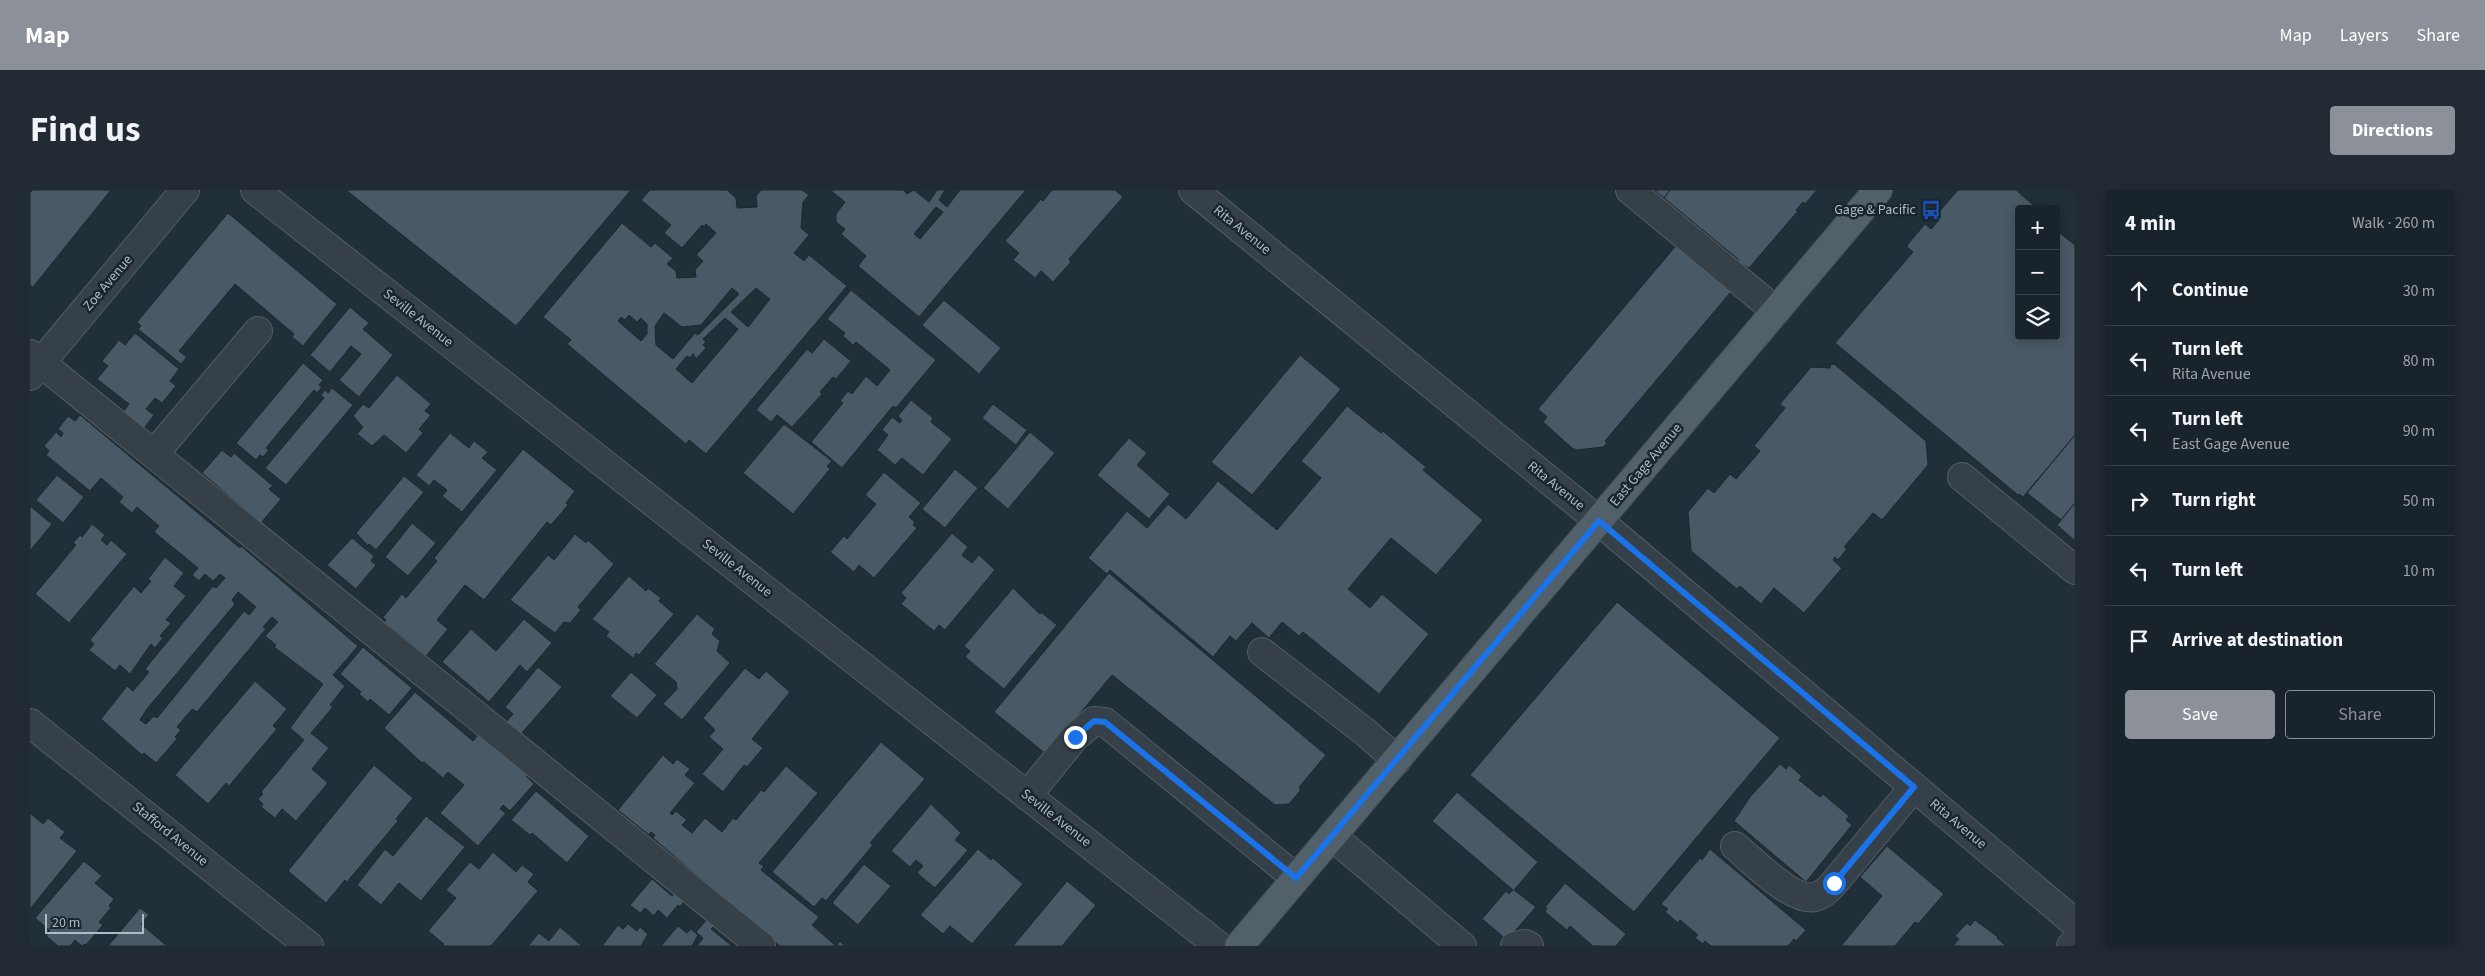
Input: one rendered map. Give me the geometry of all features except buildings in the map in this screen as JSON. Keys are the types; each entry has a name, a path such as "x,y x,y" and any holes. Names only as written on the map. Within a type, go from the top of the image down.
{"main road":[{"name":"East Gage Avenue","path":"1239,946 1878,190"}],"street":[{"name":"Zoe Avenue","path":"34,364 185,190"},
{"name":"Seville Avenue","path":"255,190 1219,946"},
{"name":"Rita Avenue","path":"1192,190 1599,521 2075,923"},
{"path":"1630,190 1776,311"},
{"path":"154,454 258,331"},
{"path":"34,364 154,454 762,946"},
{"path":"1962,477 2075,570"},
{"path":"1262,652 1365,732 1397,760"},
{"path":"1027,796 1075,737 1094,721 1105,722 1296,878"},
{"name":"Stafford Avenue","path":"30,723 309,946"},
{"path":"1735,846 1794,893 1816,897 1826,892 1914,787"},
{"path":"1332,836 1462,946"},
{"path":"2071,946 2075,942"},
{"path":"1515,946 1525,944 1529,946"}],"place":[{"name":"Gage & Pacific","path":"1931,210"}],"route":[{"path":"1075,737 1094,721 1105,722 1296,878 1599,521 1914,787 1834,883"}]}
